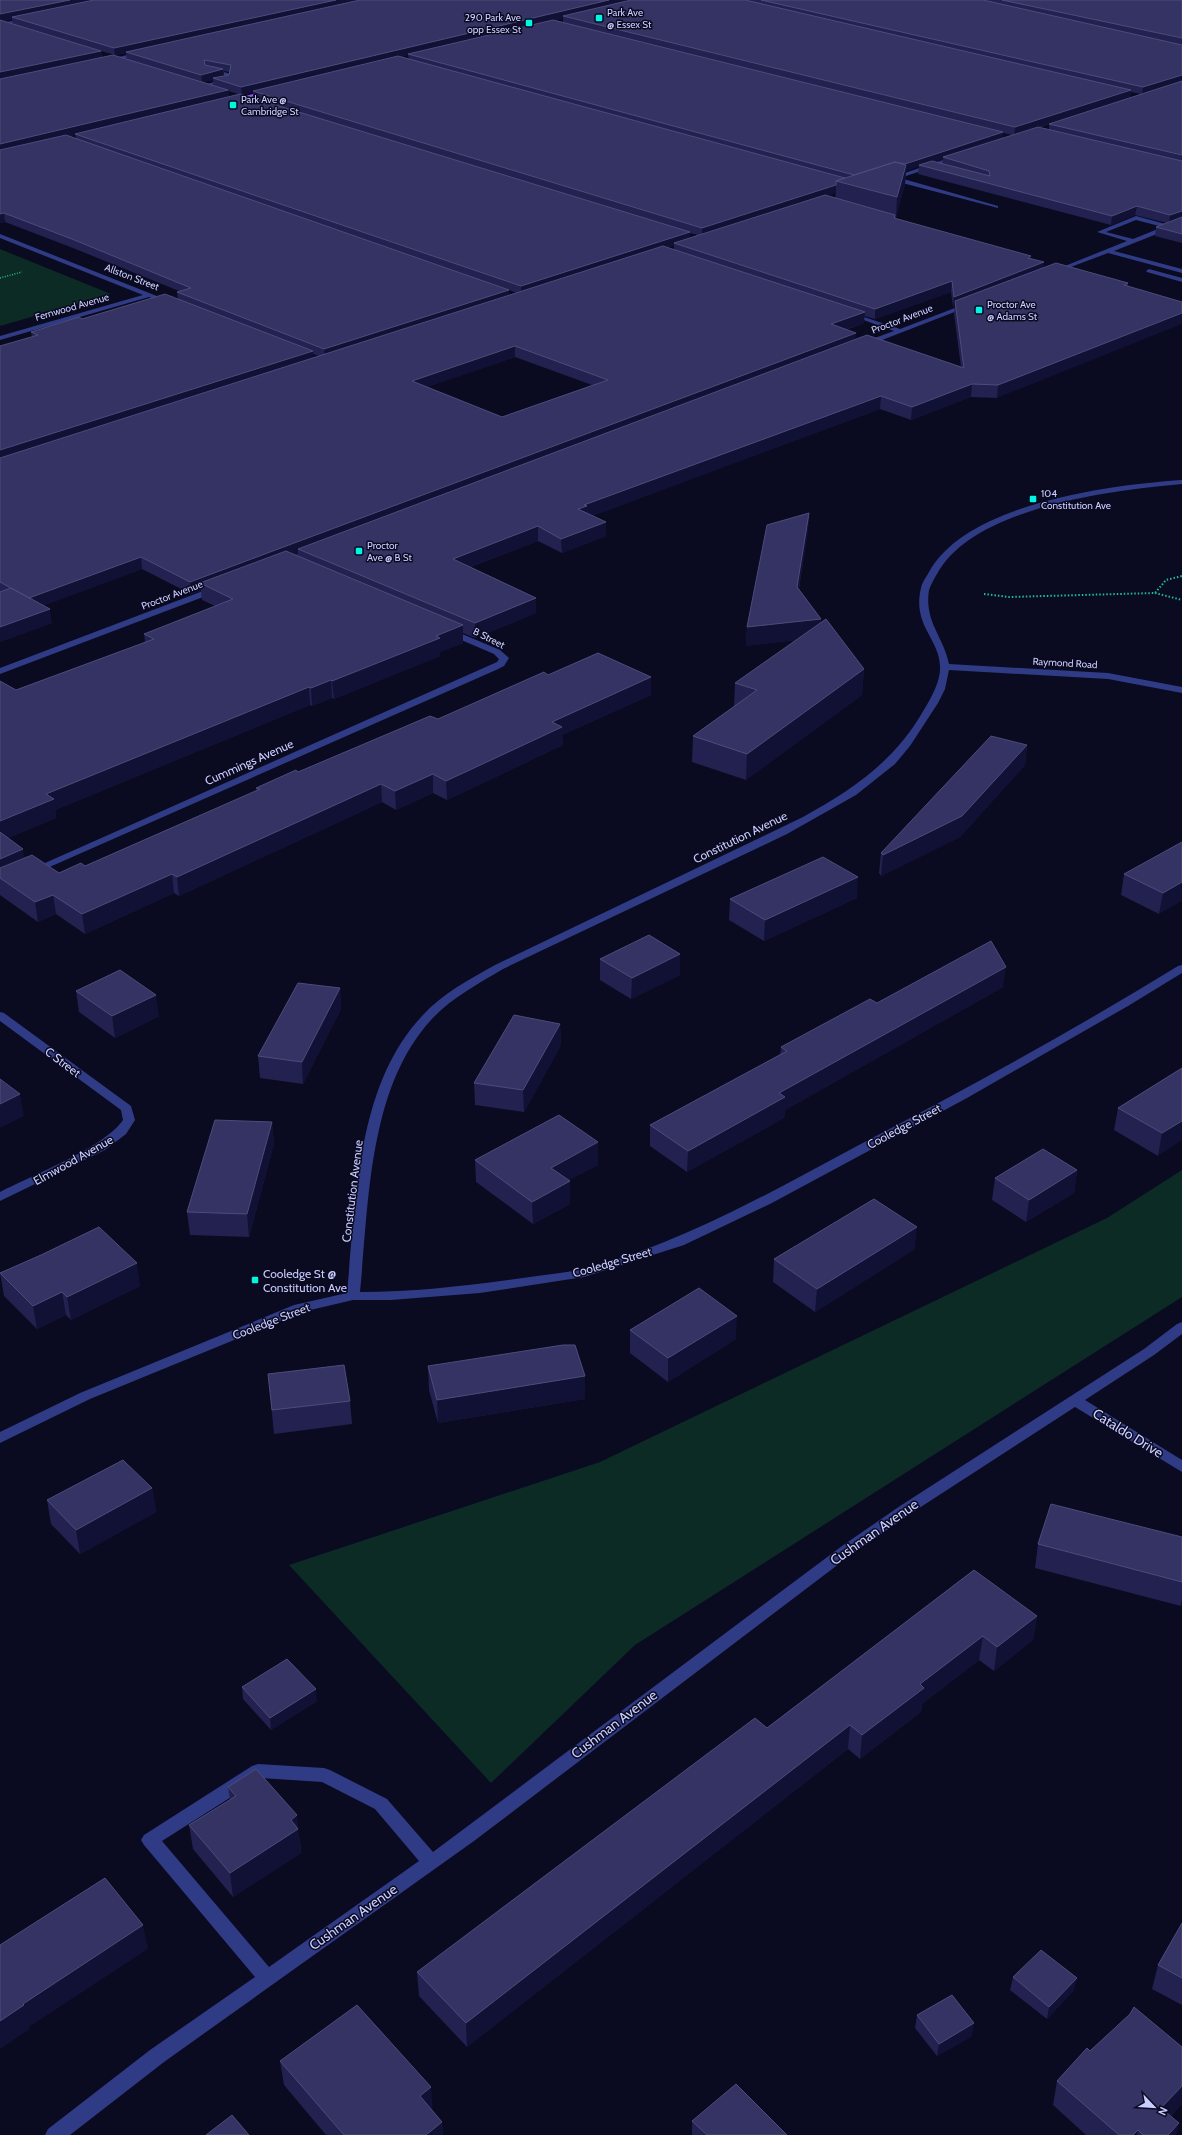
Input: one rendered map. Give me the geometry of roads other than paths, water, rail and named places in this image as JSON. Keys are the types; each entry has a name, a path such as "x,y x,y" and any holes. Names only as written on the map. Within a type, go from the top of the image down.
{"main road":[{"path":"225,102 275,90"}],"street":[{"path":"0,24 38,17"},
{"path":"0,24 16,29"},
{"path":"98,63 152,51"},
{"path":"98,55 128,64"},
{"path":"202,87 228,80 229,75 208,70"},
{"path":"194,84 214,91"},
{"path":"227,94 255,103"},
{"path":"881,182 968,154"},
{"path":"931,166 944,170"},
{"path":"894,178 996,207"},
{"path":"1133,241 1100,232 1136,218 1169,227"},
{"path":"1048,274 1182,222"},
{"name":"Allston Street","path":"0,236 178,306"},
{"path":"1107,251 1182,271"},
{"path":"1131,257 1137,268 1182,280"},
{"path":"1047,264 1077,273"},
{"name":"Fernwood Avenue","path":"0,338 149,295"},
{"name":"Proctor Avenue","path":"856,348 974,303"},
{"path":"841,312 900,331"},
{"name":"Constitution Avenue","path":"353,1296 367,1158 374,1124 386,1081 404,1048 427,1017 462,988 499,967 792,827 854,791 890,764 906,746 925,717 943,683 945,667 939,644 927,623 925,587 934,568 949,549 973,533 1004,519 1066,498 1158,483 1182,482"},
{"name":"Proctor Avenue","path":"0,672 228,585"},
{"name":"B Street","path":"436,626 497,652 504,658"},
{"name":"Cummings Avenue","path":"22,875 494,668 501,664 504,658"},
{"name":"Raymond Road","path":"945,667 1108,676 1182,690"},
{"name":"Cooledge Street","path":"0,1438 85,1396 299,1308 353,1296 391,1296 480,1289 584,1273 679,1242 765,1201 963,1094 1124,1004 1182,968"},
{"name":"C Street","path":"0,1015 127,1109"},
{"name":"Elmwood Avenue","path":"0,1197 110,1142 122,1131 129,1120 127,1109"},
{"name":"Cushman Avenue","path":"55,2135 157,2056 431,1862 847,1550 905,1510 1149,1352 1182,1327"},
{"name":"Cataldo Drive","path":"1075,1400 1182,1467"},
{"path":"267,1978 150,1840 258,1771 324,1775 381,1804 431,1862"}],"place":[{"name":"Park Ave @ Essex St","path":"599,18"},
{"name":"290 Park Ave opp Essex St","path":"529,23"},
{"name":"Park Ave @ Cambridge St","path":"233,105"},
{"name":"Proctor Ave @ Adams St","path":"979,310"},
{"name":"104 Constitution Ave","path":"1033,499"},
{"name":"Proctor Ave @ B St","path":"359,551"},
{"name":"Cooledge St @ Constitution Ave","path":"255,1280"}]}
